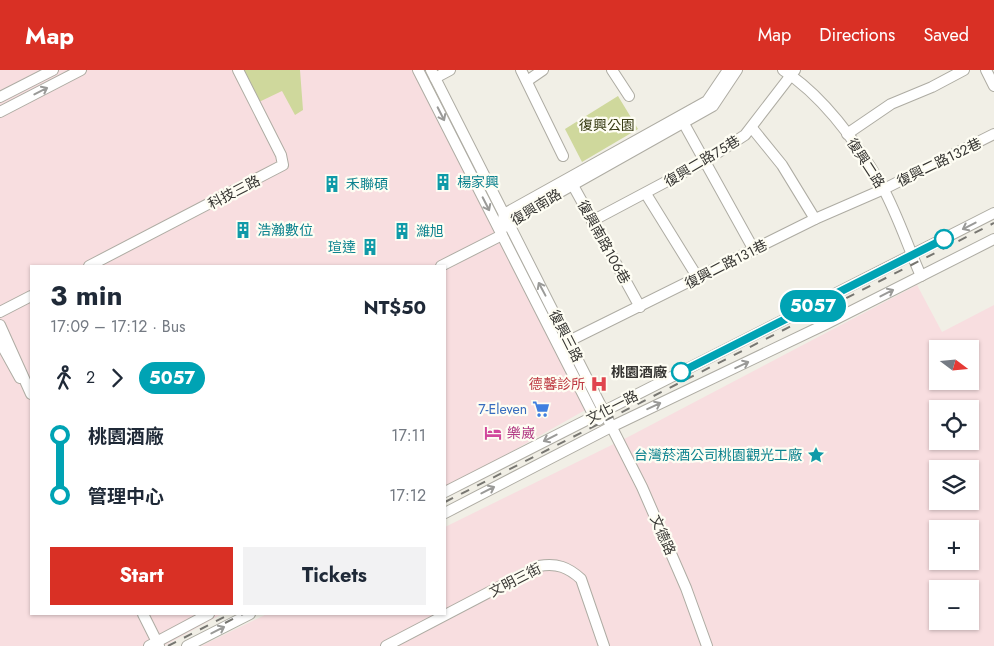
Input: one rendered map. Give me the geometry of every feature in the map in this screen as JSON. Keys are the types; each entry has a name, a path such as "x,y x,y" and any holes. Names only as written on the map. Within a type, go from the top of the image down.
{"street":[{"path":"0,97 53,70"},
{"path":"0,112 81,70"},
{"name":"科技三路","path":"92,265 283,165 282,155 238,70"},
{"name":"復興三路","path":"418,70 502,236 598,414"},
{"path":"433,74 450,70"},
{"path":"521,70 563,156"},
{"path":"527,81 543,70"},
{"path":"612,70 629,96"},
{"name":"復興南路","path":"570,181 713,106 734,70"},
{"name":"復興南路","path":"502,236 505,218 707,101 734,70"},
{"path":"848,134 891,104 932,87 964,70"},
{"path":"986,70 994,86"},
{"name":"復興二路","path":"790,72 811,90 848,134 884,189 921,276"},
{"name":"復興二路75巷","path":"592,221 705,161 745,135 752,128 790,72"},
{"name":"復興三路","path":"433,74 569,341 598,414"},
{"path":"683,122 754,250"},
{"path":"752,128 782,165 815,218"},
{"name":"復興二路132巷","path":"884,189 994,134"},
{"path":"456,145 466,140"},
{"name":"復興南路106巷","path":"570,181 640,307"},
{"name":"復興二路131巷","path":"569,341 815,218 884,189"},
{"path":"646,194 698,278"},
{"name":"文化一路","path":"446,491 994,214"},
{"path":"443,265 502,236"},
{"name":"文化一路","path":"446,512 611,427 826,324 994,239"},
{"path":"0,312 30,297"},
{"path":"0,326 30,393"},
{"path":"0,342 30,393"},
{"path":"598,414 611,427"},
{"name":"文德路","path":"611,427 642,487 675,561 707,646"},
{"name":"文明三街","path":"446,615 539,566 552,564 568,569 580,579 604,646"},
{"path":"142,615 155,644 207,615"},
{"path":"187,646 248,615"},
{"name":"文明三街","path":"386,646 445,615"}],"shaded area":[{"path":"0,70 430,70 596,404 446,488 446,265 30,265 30,615 220,615 164,646 0,646"},
{"name":"台灣菸酒公司桃園觀光工廠","path":"917,285 942,332 994,305 994,646 201,646 265,615 446,615 446,527 630,436"}],"green space":[{"path":"244,70 300,70 303,110 295,115 282,91 259,102"},
{"name":"復興公園","path":"618,96 638,129 582,162 565,129"}],"railway":[{"path":"446,501 994,223"},
{"path":"168,646 228,615"},
{"path":"225,623 241,615"}],"bus line":[{"name":"5057","path":"681,372 944,239"}],"place":[{"name":"楊家興","path":"443,182"},
{"name":"禾聯碩","path":"332,184"},
{"name":"浩瀚數位","path":"243,230"},
{"name":"濰旭","path":"402,231"},
{"name":"瑄達","path":"370,247"},
{"name":"桃園酒廠","path":"681,372"},
{"name":"德馨診所","path":"599,384"},
{"name":"7-Eleven","path":"541,409"},
{"name":"樂崴","path":"493,433"},
{"name":"台灣菸酒公司桃園觀光工廠","path":"816,455"}]}
